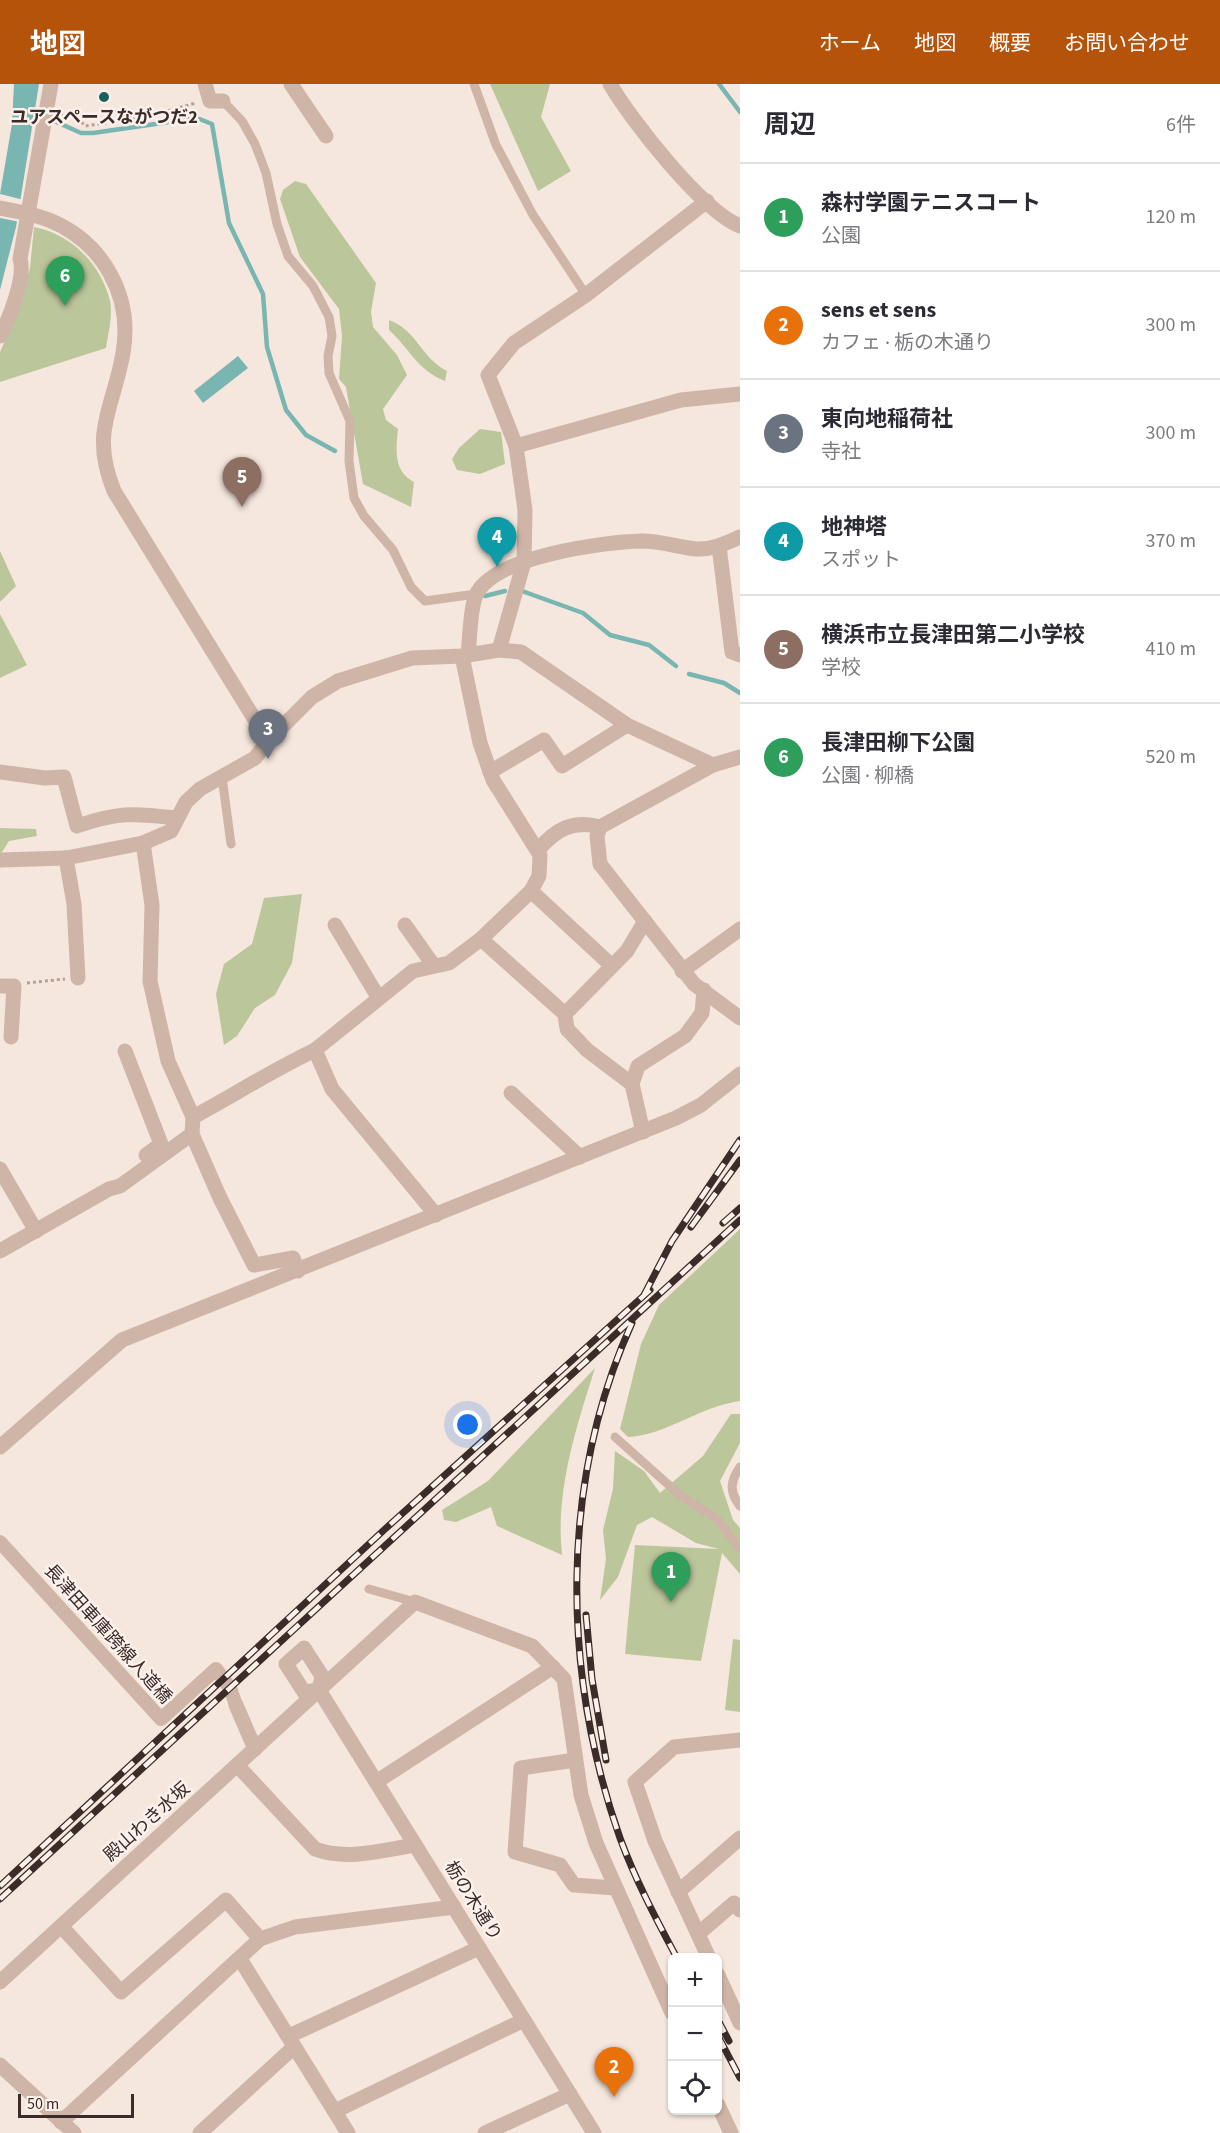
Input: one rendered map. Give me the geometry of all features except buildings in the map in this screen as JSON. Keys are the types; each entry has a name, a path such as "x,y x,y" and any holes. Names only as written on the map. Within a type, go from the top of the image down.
{"street":[{"path":"0,336 23,266 20,259 26,213 51,84"},
{"path":"205,84 216,101"},
{"path":"291,84 326,136"},
{"path":"610,84 642,133 707,201 732,223 740,226"},
{"path":"499,650 524,562 525,510 516,446 488,375 514,343 586,295 707,201"},
{"path":"0,208 26,213 67,229 87,244 106,264 117,286 124,312 125,338 103,427 104,460 108,476 119,501 268,741"},
{"path":"516,446 681,400 740,394"},
{"path":"193,1117 236,1094 262,1075 315,1050 414,971 449,963 481,939 531,891 541,864 538,850 490,772 471,712 465,655 476,594 496,575 552,552 582,546 643,541 697,549 719,546 740,537"},
{"path":"719,546 732,652 740,655"},
{"path":"0,860 66,858 143,843 171,831 186,801 200,789 255,758 268,741 312,697 338,681 412,658 465,655 499,650 521,652 538,661 627,725 713,765"},
{"path":"490,772 544,740 562,766 627,725"},
{"path":"740,758 713,765 600,827 597,836 600,864 682,970 694,984 740,1018"},
{"path":"0,772 45,778 64,777 77,826 107,816 132,812 176,818"},
{"path":"538,850 563,828 586,823 600,827"},
{"path":"143,843 152,905 150,981 168,1062 193,1117 192,1134 220,1198 254,1265 293,1258 298,1271"},
{"path":"66,858 74,904 78,978"},
{"path":"531,891 612,966"},
{"path":"565,1014 627,951 645,921"},
{"path":"335,925 378,998"},
{"path":"405,925 434,966"},
{"path":"682,970 740,928"},
{"path":"481,939 565,1014 567,1029 587,1050 632,1084"},
{"path":"0,986 14,986 11,1037"},
{"path":"643,1132 632,1084 638,1066 684,1036 702,1013 704,990"},
{"path":"315,1050 332,1089 436,1215"},
{"path":"109,1189 113,1179 161,1144 125,1051"},
{"path":"0,1447 122,1340 643,1132 701,1105 740,1074"},
{"path":"511,1093 580,1156"},
{"path":"0,1251 109,1189 120,1186 192,1134"},
{"path":"0,1169 36,1231"},
{"name":"長津田車庫跨線人道橋","path":"0,1542 161,1719 216,1670 230,1688 236,1705"},
{"path":"415,1602 532,1646 564,1679 581,1795 596,1844 669,2007"},
{"name":"殿山わき水坂","path":"0,1982 415,1602"},
{"path":"376,1782 553,1667"},
{"name":"栃の木通り","path":"319,1690 594,2133"},
{"path":"236,1705 255,1749"},
{"path":"707,1953 655,1841 634,1782 674,1747 737,1743"},
{"path":"575,1760 521,1768 515,1852 560,1865 574,1885 615,1888"},
{"path":"237,1765 315,1849 327,1854 362,1854 415,1845"},
{"path":"678,1892 740,1838"},
{"path":"61,1926 121,1992 226,1900 260,1939"},
{"path":"698,1934 734,1903 740,1910"},
{"path":"62,2122 260,1939 295,1927 454,1907"},
{"path":"200,2133 292,2042 479,1948"},
{"path":"240,1959 348,2133"},
{"path":"722,1985 740,2022"},
{"path":"335,2111 524,2020"},
{"path":"0,2067 74,2133"},
{"path":"485,2133 570,2094"},
{"path":"722,2115 731,2133"}],"lane":[{"path":"474,84 501,155 533,215 586,295"},
{"path":"216,101 242,121 255,144 266,173 277,224 288,256 313,286 329,317 332,336 328,357 329,373 350,421 349,470 354,498 364,516 393,550 411,587 425,601 476,594"},
{"path":"222,777 231,844"},
{"path":"615,1437 681,1496 717,1519 740,1549"},
{"path":"740,1467 732,1478 732,1497 740,1506"},
{"path":"369,1588 415,1602"}],"path":[{"path":"46,114 77,117 85,126 142,118 216,101"},
{"path":"34,981 78,978"}],"green space":[{"path":"490,84 550,84 541,117 571,171 538,191"},
{"path":"295,181 306,184 376,283 371,312 373,327 397,355 407,375 383,409 386,420 398,429 397,459 399,466 402,472 414,482 411,507 363,484 346,387 339,379 342,336 339,309 300,257 280,199 283,190"},
{"path":"34,227 60,236 72,244 92,263 100,275 111,307 106,348 0,382 0,352 19,309 30,268"},
{"path":"389,320 413,337 431,359 447,371 445,381 427,371 414,358 389,330"},
{"path":"480,429 501,432 505,464 480,474 457,470 452,459 459,448"},
{"path":"0,551 16,586 0,602"},
{"path":"0,614 27,665 0,678"},
{"path":"0,828 36,829 37,836 9,841 0,855"},
{"path":"302,894 292,963 275,995 255,1008 237,1036 224,1045 216,994 224,964 252,944 264,898"},
{"path":"740,1229 740,1401 711,1409 655,1432 628,1437 620,1429 641,1344 659,1305"},
{"path":"595,1368 574,1437 564,1484 562,1555 497,1526 491,1507 456,1522 444,1520 442,1510 488,1481"},
{"path":"731,1414 740,1414 740,1443 720,1481 733,1520 740,1528 740,1574 722,1553 701,1661 625,1654 635,1545 719,1549 696,1543 652,1517 637,1525 618,1577 600,1600 606,1559 603,1530 613,1489 615,1451 644,1471 660,1493 703,1456"},
{"path":"733,1639 740,1640 740,1712 725,1710"}],"water":[{"path":"14,84 39,84 16,227 0,290 0,194 12,124"},
{"path":"238,356 248,368 203,403 194,391"}],"pier":[{"path":"0,194 24,200 20,222 0,218"}],"waterway":[{"path":"719,84 740,112"},
{"path":"52,120 81,133 197,118 212,124 229,223 263,294 267,347 286,410 306,435 335,451"},
{"path":"485,596 505,591"},
{"path":"522,591 583,613 610,635 649,645 676,666"},
{"path":"689,674 724,683 740,693"}],"railway":[{"path":"644,1295 672,1241 740,1140"},
{"path":"691,1227 740,1160"},
{"path":"723,1223 740,1208"},
{"path":"0,1899 740,1220"},
{"path":"0,1886 384,1530 650,1290"},
{"path":"632,1323 608,1385 591,1448 581,1513 577,1579 579,1645 587,1711 601,1775 620,1838 639,1884 674,1953"},
{"path":"586,1615 592,1679 606,1760"},
{"path":"722,2028 729,2041"},
{"path":"722,2044 740,2078"}],"place":[{"name":"ユアスペースながつだ2","path":"104,97"},
{"name":"長津田柳下公園","path":"65,306"},
{"name":"横浜市立長津田第二小学校","path":"242,507"},
{"name":"地神塔","path":"497,567"},
{"name":"東向地稲荷社","path":"268,759"},
{"name":"森村学園テニスコート","path":"671,1602"},
{"name":"sens et sens","path":"614,2097"}]}
